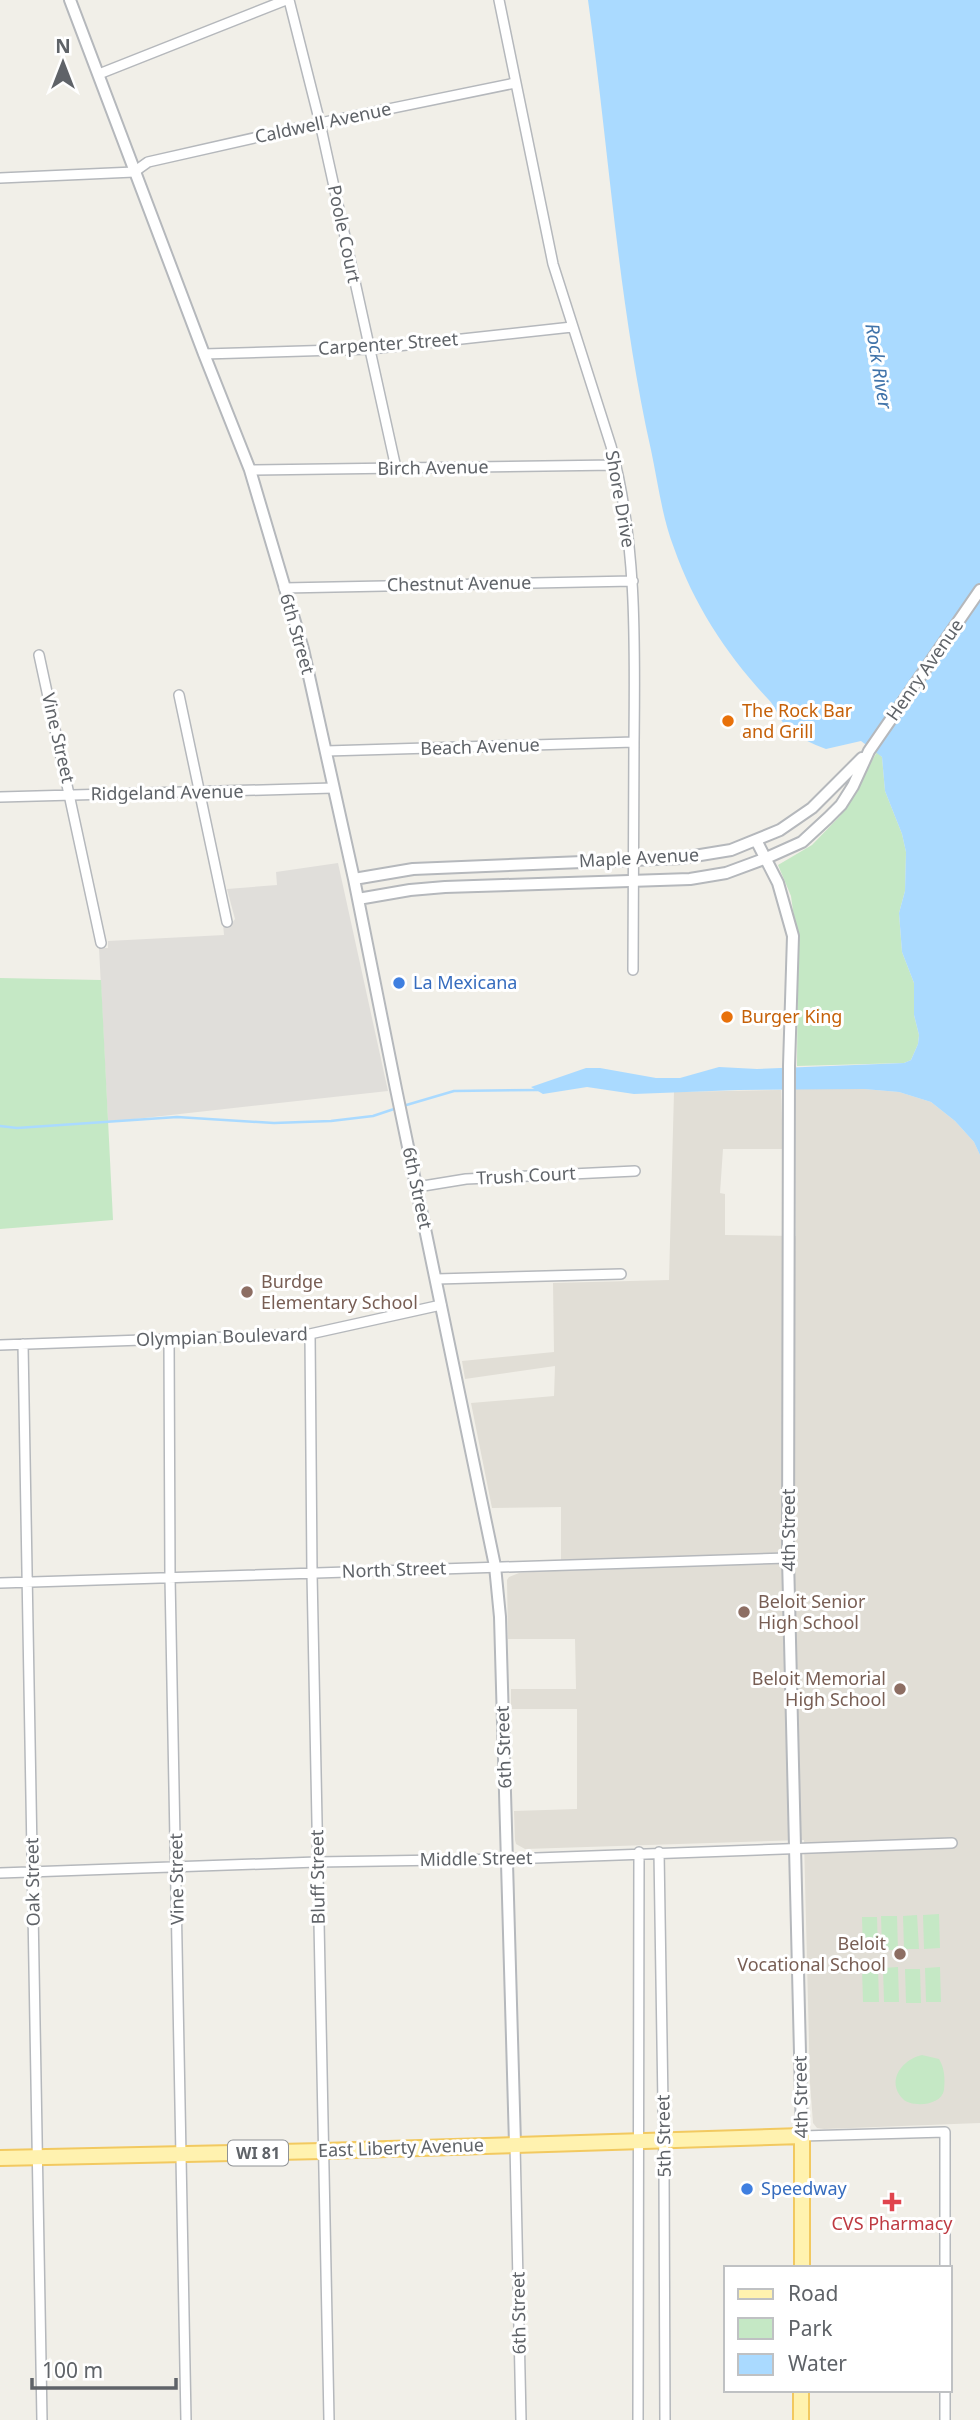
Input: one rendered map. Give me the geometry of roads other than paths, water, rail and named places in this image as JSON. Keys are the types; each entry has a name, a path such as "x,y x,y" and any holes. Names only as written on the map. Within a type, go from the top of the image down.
{"main road":[{"name":"East Liberty Avenue","path":"0,2158 802,2136"},
{"name":"4th Street","path":"802,2136 802,2266"},
{"path":"801,2392 801,2420"}],"street":[{"name":"6th Street","path":"71,0 134,172 250,470 303,649 355,879 495,1566 500,1617 521,2420"},
{"name":"Poole Court","path":"99,74 288,0 320,123 396,468"},
{"name":"Shore Drive","path":"499,0 553,264 617,465 633,580 633,970"},
{"name":"Caldwell Avenue","path":"134,172 148,162 514,83"},
{"path":"0,178 134,172"},
{"name":"Carpenter Street","path":"204,354 370,349 572,327"},
{"name":"Birch Avenue","path":"250,470 617,465"},
{"name":"Chestnut Avenue","path":"285,588 633,580"},
{"name":"Henry Avenue","path":"869,751 980,590"},
{"name":"Vine Street","path":"40,655 101,943"},
{"path":"179,695 227,922"},
{"name":"Beach Avenue","path":"326,751 634,742"},
{"name":"Maple Avenue","path":"355,879 440,866 701,856 757,842 780,830 812,808 869,751"},
{"name":"Maple Avenue","path":"358,899 422,889 713,876 764,859 802,842 841,805 869,751"},
{"name":"Ridgeland Avenue","path":"0,797 333,788"},
{"name":"4th Street","path":"757,842 778,883 793,936 789,1066 788,1558 802,2136"},
{"name":"Trush Court","path":"417,1186 466,1179 635,1171"},
{"path":"436,1279 621,1273"},
{"name":"Olympian Boulevard","path":"0,1345 310,1334 441,1305"},
{"name":"Bluff Street","path":"310,1334 317,1862 329,2420"},
{"name":"Vine Street","path":"169,1339 170,1577 186,2420"},
{"name":"Oak Street","path":"23,1344 42,2420"},
{"name":"North Street","path":"0,1583 788,1558"},
{"name":"Middle Street","path":"0,1872 507,1859 639,1852 952,1843"},
{"name":"5th Street","path":"638,2420 639,1852"},
{"name":"5th Street","path":"659,1852 665,2420"},
{"path":"802,2136 945,2132 945,2266"},
{"path":"945,2392 946,2420"}],"water":[{"name":"Rock River","path":"588,0 980,0 980,1155 974,1142 955,1121 931,1102 899,1092 864,1089 634,1094 587,1087 543,1094 531,1087 586,1068 656,1078 680,1078 719,1067 757,1069 904,1063 911,1060 919,1035 914,1015 914,983 902,952 899,913 905,891 906,852 885,791 882,757 861,741 826,749 789,729 713,628 691,589 670,536 630,338"}],"waterway":[{"path":"403,1106 454,1091 538,1090"},
{"path":"0,1126 17,1128 177,1117 274,1123 331,1121 373,1116 397,1108"}],"place":[{"name":"The Rock Bar and Grill","path":"728,721"},
{"name":"La Mexicana","path":"399,983"},
{"name":"Burger King","path":"727,1017"},
{"name":"Burdge Elementary School","path":"247,1292"},
{"name":"Beloit Senior High School","path":"744,1612"},
{"name":"Beloit Memorial High School","path":"900,1689"},
{"name":"Beloit Vocational School","path":"900,1954"},
{"name":"Speedway","path":"747,2189"},
{"name":"CVS Pharmacy","path":"892,2202"}]}
